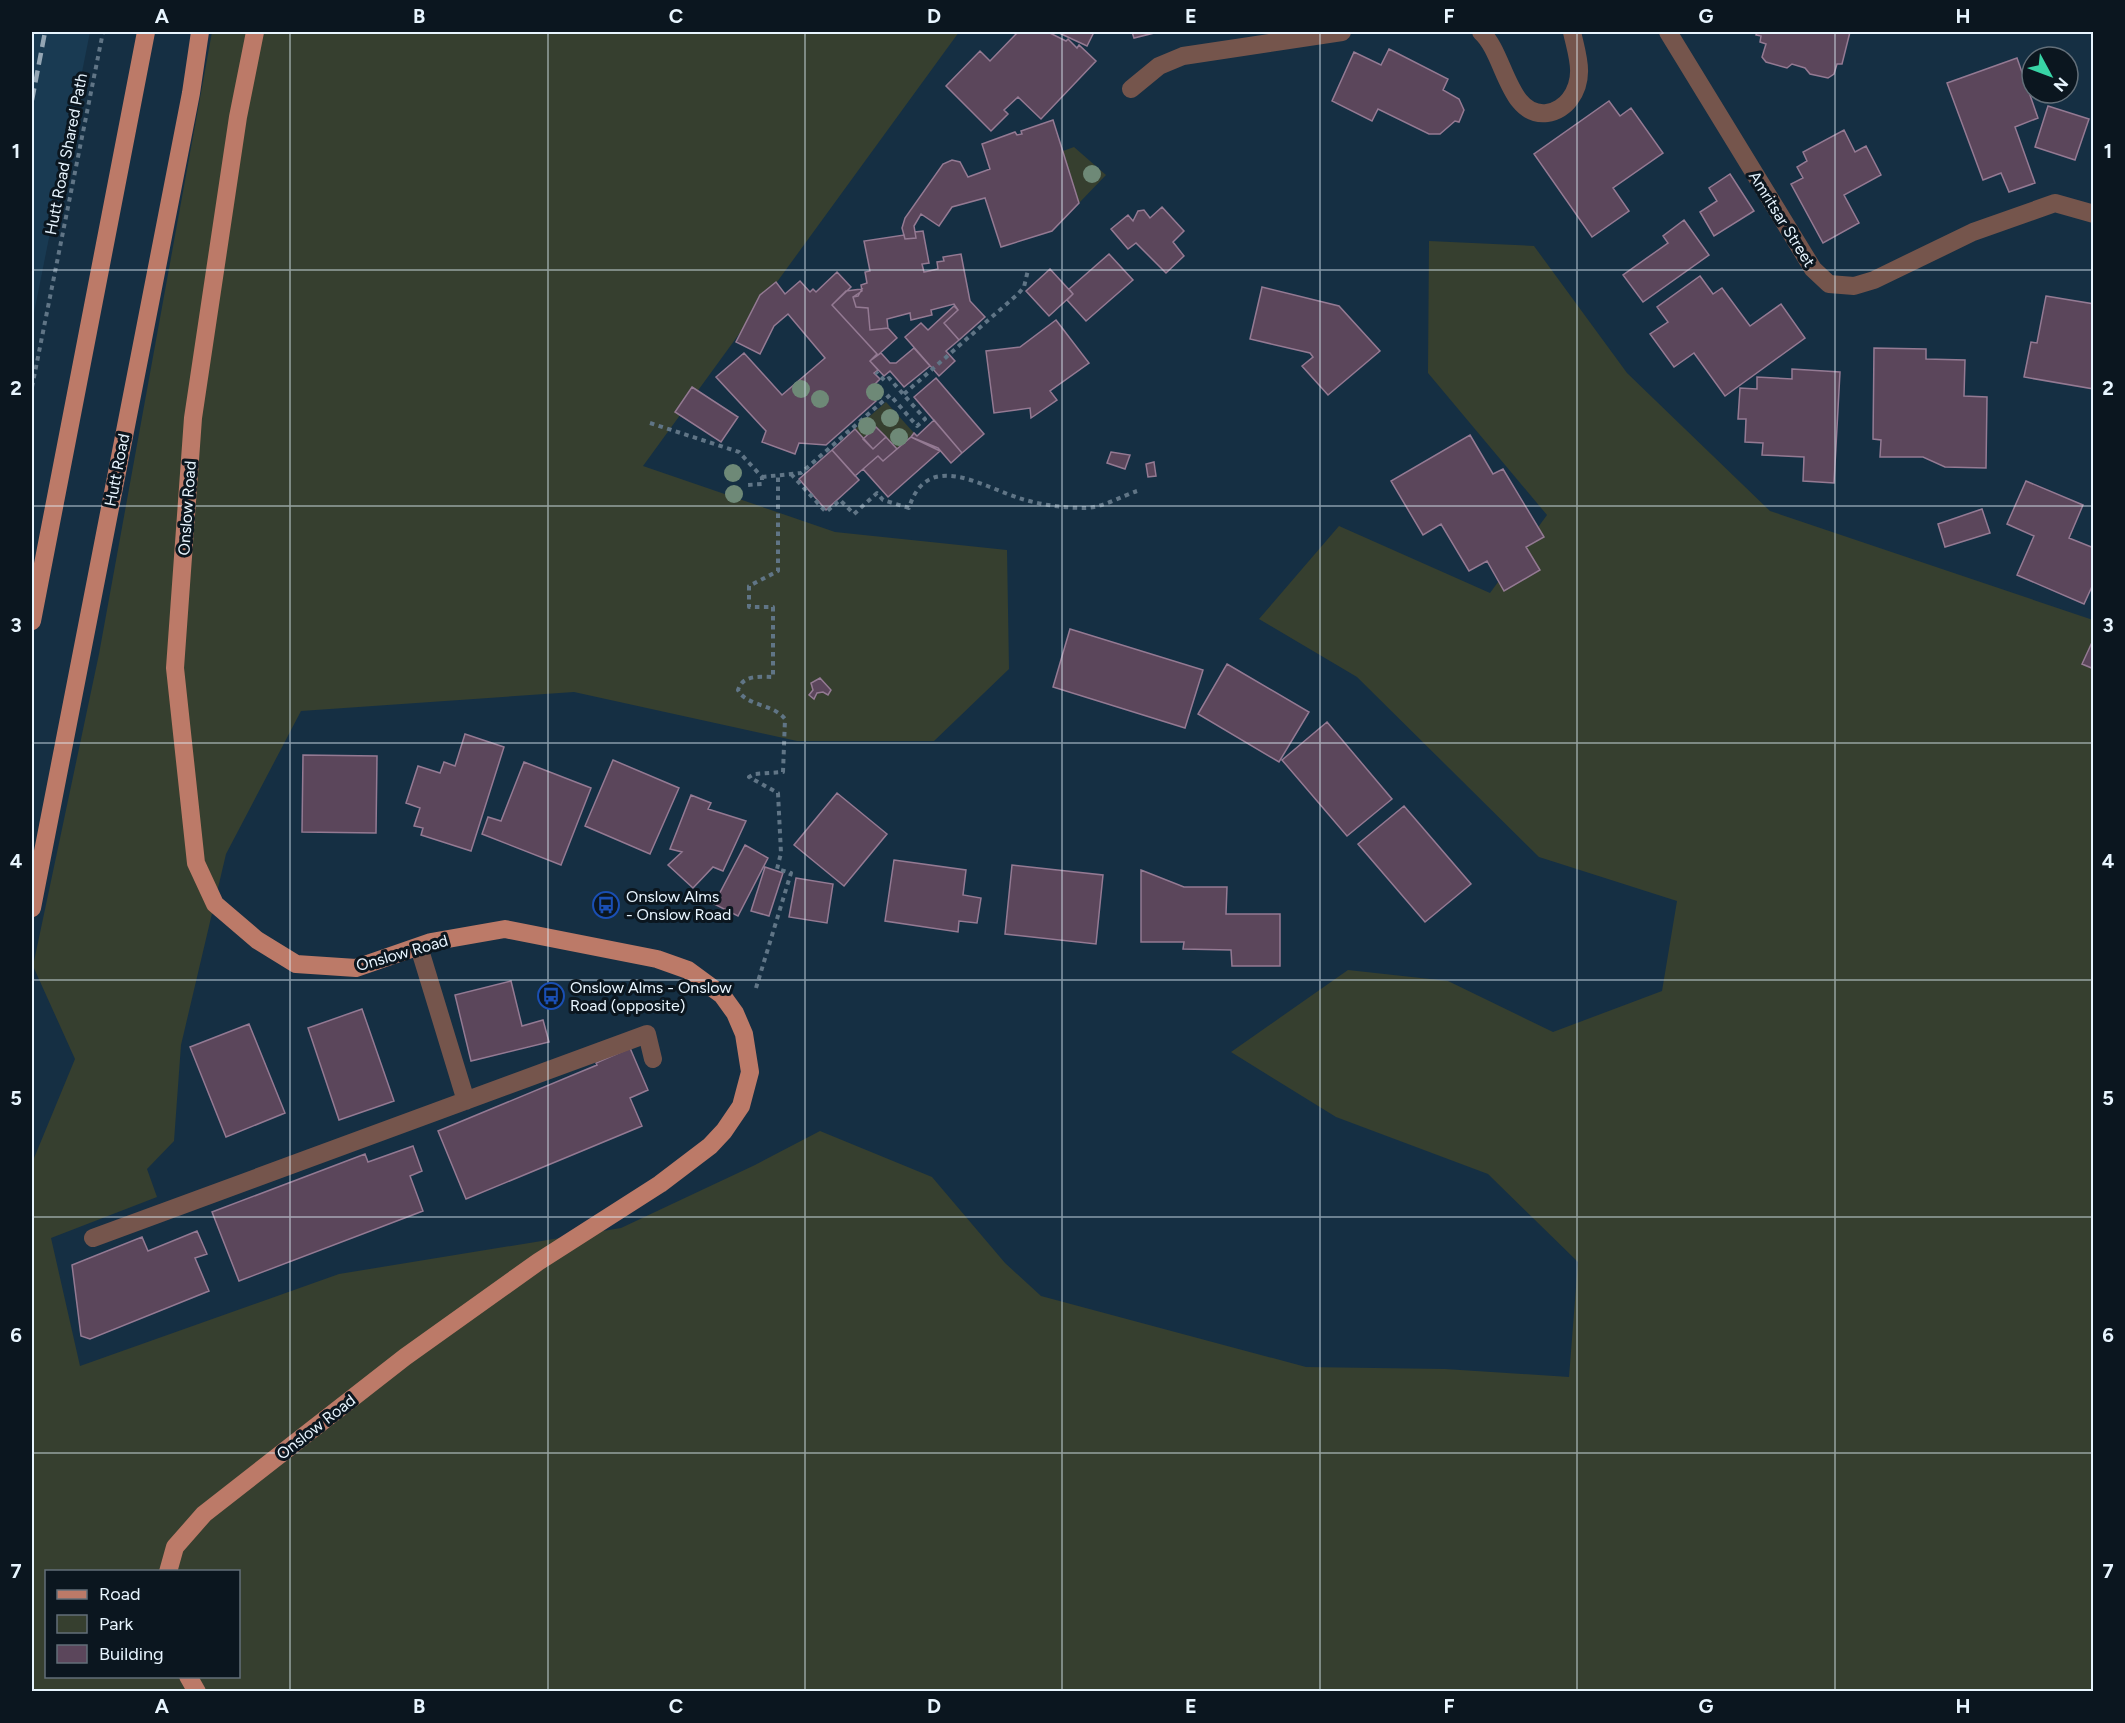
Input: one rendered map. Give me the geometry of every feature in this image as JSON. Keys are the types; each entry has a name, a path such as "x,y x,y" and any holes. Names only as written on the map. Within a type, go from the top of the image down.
{"main road":[{"path":"32,621 146,32"},
{"path":"138,73 154,32"},
{"name":"Hutt Road","path":"32,908 186,117 200,32"},
{"name":"Onslow Road","path":"169,1570 175,1547 204,1514 405,1358 538,1262 660,1184 710,1146 734,1119 745,1095 750,1065 742,1028 735,1013 713,986 688,970 657,959 505,929 419,947 356,968 296,964 257,940 215,904 196,863 176,668 193,418 238,117 255,32"},
{"path":"189,1678 198,1692"}],"street":[{"path":"1131,89 1159,66 1183,56 1342,32"},
{"path":"1481,32 1494,46 1519,101 1528,110 1538,114 1550,113 1564,106 1577,87 1580,65 1572,32"},
{"name":"Amritsar Street","path":"1668,32 1813,269 1829,284 1854,286 1874,280 1973,232 2055,203 2094,214"},
{"path":"419,947 466,1101"},
{"path":"93,1238 646,1034 653,1059"}],"path":[{"name":"Hutt Road Shared Path","path":"32,387 103,32"},
{"path":"904,394 1018,294 1024,286 1028,270"},
{"path":"762,477 801,473 890,395 917,426 925,418 889,378 885,381 876,372"},
{"path":"650,423 739,452 762,477 762,484 747,485"},
{"path":"791,474 826,512 840,500 854,514 878,493 884,500 909,508 913,494 927,481 947,475 963,477 1021,499 1062,506 1088,508 1137,491"},
{"path":"742,1028 791,873 777,869 781,853 778,792 749,777 754,774 783,772 785,719 780,713 741,694 738,690 743,681 751,677 773,676 773,607 749,607 749,586 778,571 778,475"}],"shaded area":[{"path":"32,32 90,32 32,323"}],"green space":[{"path":"212,32 959,32 643,466 835,532 1007,550 1009,669 934,741 797,741 574,692 301,711 226,854 181,1045 174,1141 147,1169 157,1197 51,1238 80,1366 339,1274 621,1228 755,1165 820,1131 932,1177 1005,1263 1041,1296 1306,1367 1445,1369 1569,1377 1578,1262 1488,1174 1336,1117 1231,1052 1348,970 1448,981 1553,1032 1662,991 1677,901 1539,857 1357,677 1259,619 1339,526 1490,593 1547,515 1428,373 1429,241 1534,246 1627,373 1770,511 2093,620 2093,1691 32,1692 32,1163 75,1059 33,966 99,654"},
{"path":"1074,147 1106,175 1079,203 1063,151"},
{"path":"886,402 914,433 897,449 877,427 863,439 855,429"}],"building":[{"path":"1018,32 1048,32 1066,41 1068,39 1077,48 1079,45 1096,61 1041,119 1018,97 1004,110 1008,114 991,131 946,86 980,51 990,61"},
{"path":"1057,32 1094,32 1087,46"},
{"path":"1132,32 1153,32 1154,33 1134,38"},
{"path":"1757,32 1850,32 1842,64 1837,64 1834,74 1828,78 1810,74 1805,68 1792,64 1787,68 1766,62 1762,57 1766,44 1760,42 1761,36 1756,35"},
{"path":"1389,49 1448,79 1443,90 1459,99 1464,110 1459,122 1455,121 1440,134 1429,134 1378,109 1372,121 1332,101 1354,52 1381,65"},
{"path":"2017,58 2020,67 2020,105 2033,105 2038,118 2015,127 2035,183 2009,192 2001,173 1983,180 1947,83"},
{"path":"1609,101 1620,116 1631,108 1663,153 1613,188 1629,211 1592,237 1534,154"},
{"path":"2048,106 2089,119 2075,160 2035,147"},
{"path":"1053,120 1079,203 1052,231 1001,247 985,198 952,207 939,226 921,214 914,226 916,238 905,239 902,228 905,218 943,164 952,160 960,162 968,177 990,169 982,144 1015,132 1017,135 1022,134 1021,131"},
{"path":"1844,130 1855,152 1866,146 1881,175 1844,195 1859,223 1823,243 1791,184 1803,178 1797,167 1807,161 1803,152"},
{"path":"1730,174 1754,211 1714,236 1700,212 1717,201 1709,188"},
{"path":"1162,207 1184,231 1173,242 1184,256 1166,273 1136,243 1128,249 1111,229 1128,215 1133,221 1138,211 1144,210 1150,218"},
{"path":"1684,220 1709,255 1643,302 1623,275 1668,243 1663,236"},
{"path":"923,231 929,263 922,264 924,272 938,269 937,262 944,261 943,257 961,254 970,301 985,317 959,340 944,323 958,310 954,304 931,310 932,315 911,320 910,313 887,319 888,328 870,330 868,308 856,307 853,297 862,291 861,285 867,283 865,272 870,271 864,241 904,235 905,239 916,238 915,232"},
{"path":"1109,254 1133,280 1086,321 1067,300 1073,294 1069,289"},
{"path":"1050,269 1073,294 1049,316 1026,291"},
{"path":"837,272 851,287 832,305 877,354 870,361 878,370 874,373 880,379 867,392 876,401 826,445 799,443 795,454 762,442 766,431 716,377 744,353 782,395 825,358 788,314 774,326 760,354 736,342 760,295 776,282 785,294 800,281 810,292 813,289 816,292"},
{"path":"1700,276 1713,294 1722,288 1750,326 1781,304 1805,338 1725,396 1694,353 1674,367 1650,334 1668,322 1657,307"},
{"path":"1262,287 1339,306 1380,351 1328,395 1302,366 1313,357 1310,353 1250,339"},
{"path":"862,289 858,296 853,297 856,307 868,308 870,330 888,328 897,338 878,355 832,305 846,291"},
{"path":"2046,296 2094,304 2094,389 2024,377 2031,342 2037,343"},
{"path":"954,306 958,310 944,323 959,340 946,351 955,361 939,376 905,337 921,323 928,330"},
{"path":"1056,320 1089,363 1050,391 1057,400 1031,418 1030,408 994,413 986,351 1020,347"},
{"path":"914,348 930,366 904,387 890,371 884,376 870,361 881,353 890,363 896,363"},
{"path":"1874,348 1926,349 1926,359 1965,360 1964,396 1987,397 1986,468 1945,467 1923,457 1880,457 1881,440 1873,439"},
{"path":"1792,369 1840,372 1834,483 1803,481 1804,457 1762,455 1763,443 1745,442 1746,419 1738,419 1740,388 1757,389 1757,377 1792,379"},
{"path":"936,378 984,434 962,453 914,397"},
{"path":"692,387 738,417 721,442 675,412"},
{"path":"934,420 962,453 951,463 938,448 911,437 914,433 917,436"},
{"path":"876,427 886,437 873,449 863,439"},
{"path":"855,429 873,449 886,437 897,449 883,461 878,456 855,476 832,450"},
{"path":"1470,435 1493,474 1503,469 1544,537 1526,547 1540,570 1504,591 1487,561 1469,571 1441,524 1423,535 1391,481"},
{"path":"911,437 940,451 888,497 863,469 878,456 883,461"},
{"path":"832,450 859,480 826,510 799,479"},
{"path":"1111,452 1130,455 1125,469 1107,463"},
{"path":"1154,462 1156,476 1148,477 1146,464"},
{"path":"2026,481 2083,505 2069,538 2094,548 2094,582 2084,604 2017,575 2034,536 2007,524"},
{"path":"1982,509 1990,533 1945,547 1938,524"},
{"path":"1070,629 1203,670 1185,728 1053,687"},
{"path":"2094,638 2094,669 2082,664"},
{"path":"1227,664 1309,712 1279,762 1198,714"},
{"path":"820,678 831,690 828,695 823,692 817,693 814,699 809,695 813,690 811,683"},
{"path":"1327,722 1392,799 1347,836 1282,760"},
{"path":"465,734 504,747 471,851 421,835 423,828 414,826 420,808 406,803 418,766 440,773 444,762 455,766"},
{"path":"303,755 377,756 376,833 302,832"},
{"path":"613,760 679,788 650,854 585,826"},
{"path":"524,762 591,788 561,865 482,834 488,817 501,821"},
{"path":"837,793 887,834 844,886 794,845"},
{"path":"691,795 711,803 708,809 746,821 723,871 713,867 693,888 668,865 682,852 670,849"},
{"path":"1404,806 1471,884 1425,922 1358,844"},
{"path":"745,845 768,858 738,916 714,904"},
{"path":"894,860 966,870 963,895 981,898 977,923 959,921 958,932 885,921"},
{"path":"1012,865 1103,875 1096,944 1005,934"},
{"path":"765,867 783,873 769,916 751,911"},
{"path":"1141,870 1184,887 1227,887 1226,914 1280,914 1280,966 1232,966 1231,950 1183,949 1184,942 1141,942"},
{"path":"796,878 833,884 827,923 789,917"},
{"path":"511,981 522,1026 543,1020 549,1042 471,1061 455,995"},
{"path":"362,1009 394,1101 339,1120 308,1028"},
{"path":"249,1024 285,1113 226,1137 190,1047"},
{"path":"630,1048 648,1090 630,1098 642,1126 466,1199 438,1131 597,1065 596,1063"},
{"path":"413,1146 422,1171 410,1176 423,1211 239,1281 212,1212 365,1154 368,1162"},
{"path":"197,1231 207,1254 195,1258 209,1291 90,1339 81,1336 72,1265 142,1237 148,1251"}],"railway":[{"path":"32,100 45,32"}],"place":[{"name":"Onslow Alms - Onslow Road","path":"606,905"},
{"name":"Onslow Alms - Onslow Road (opposite)","path":"551,996"}]}
